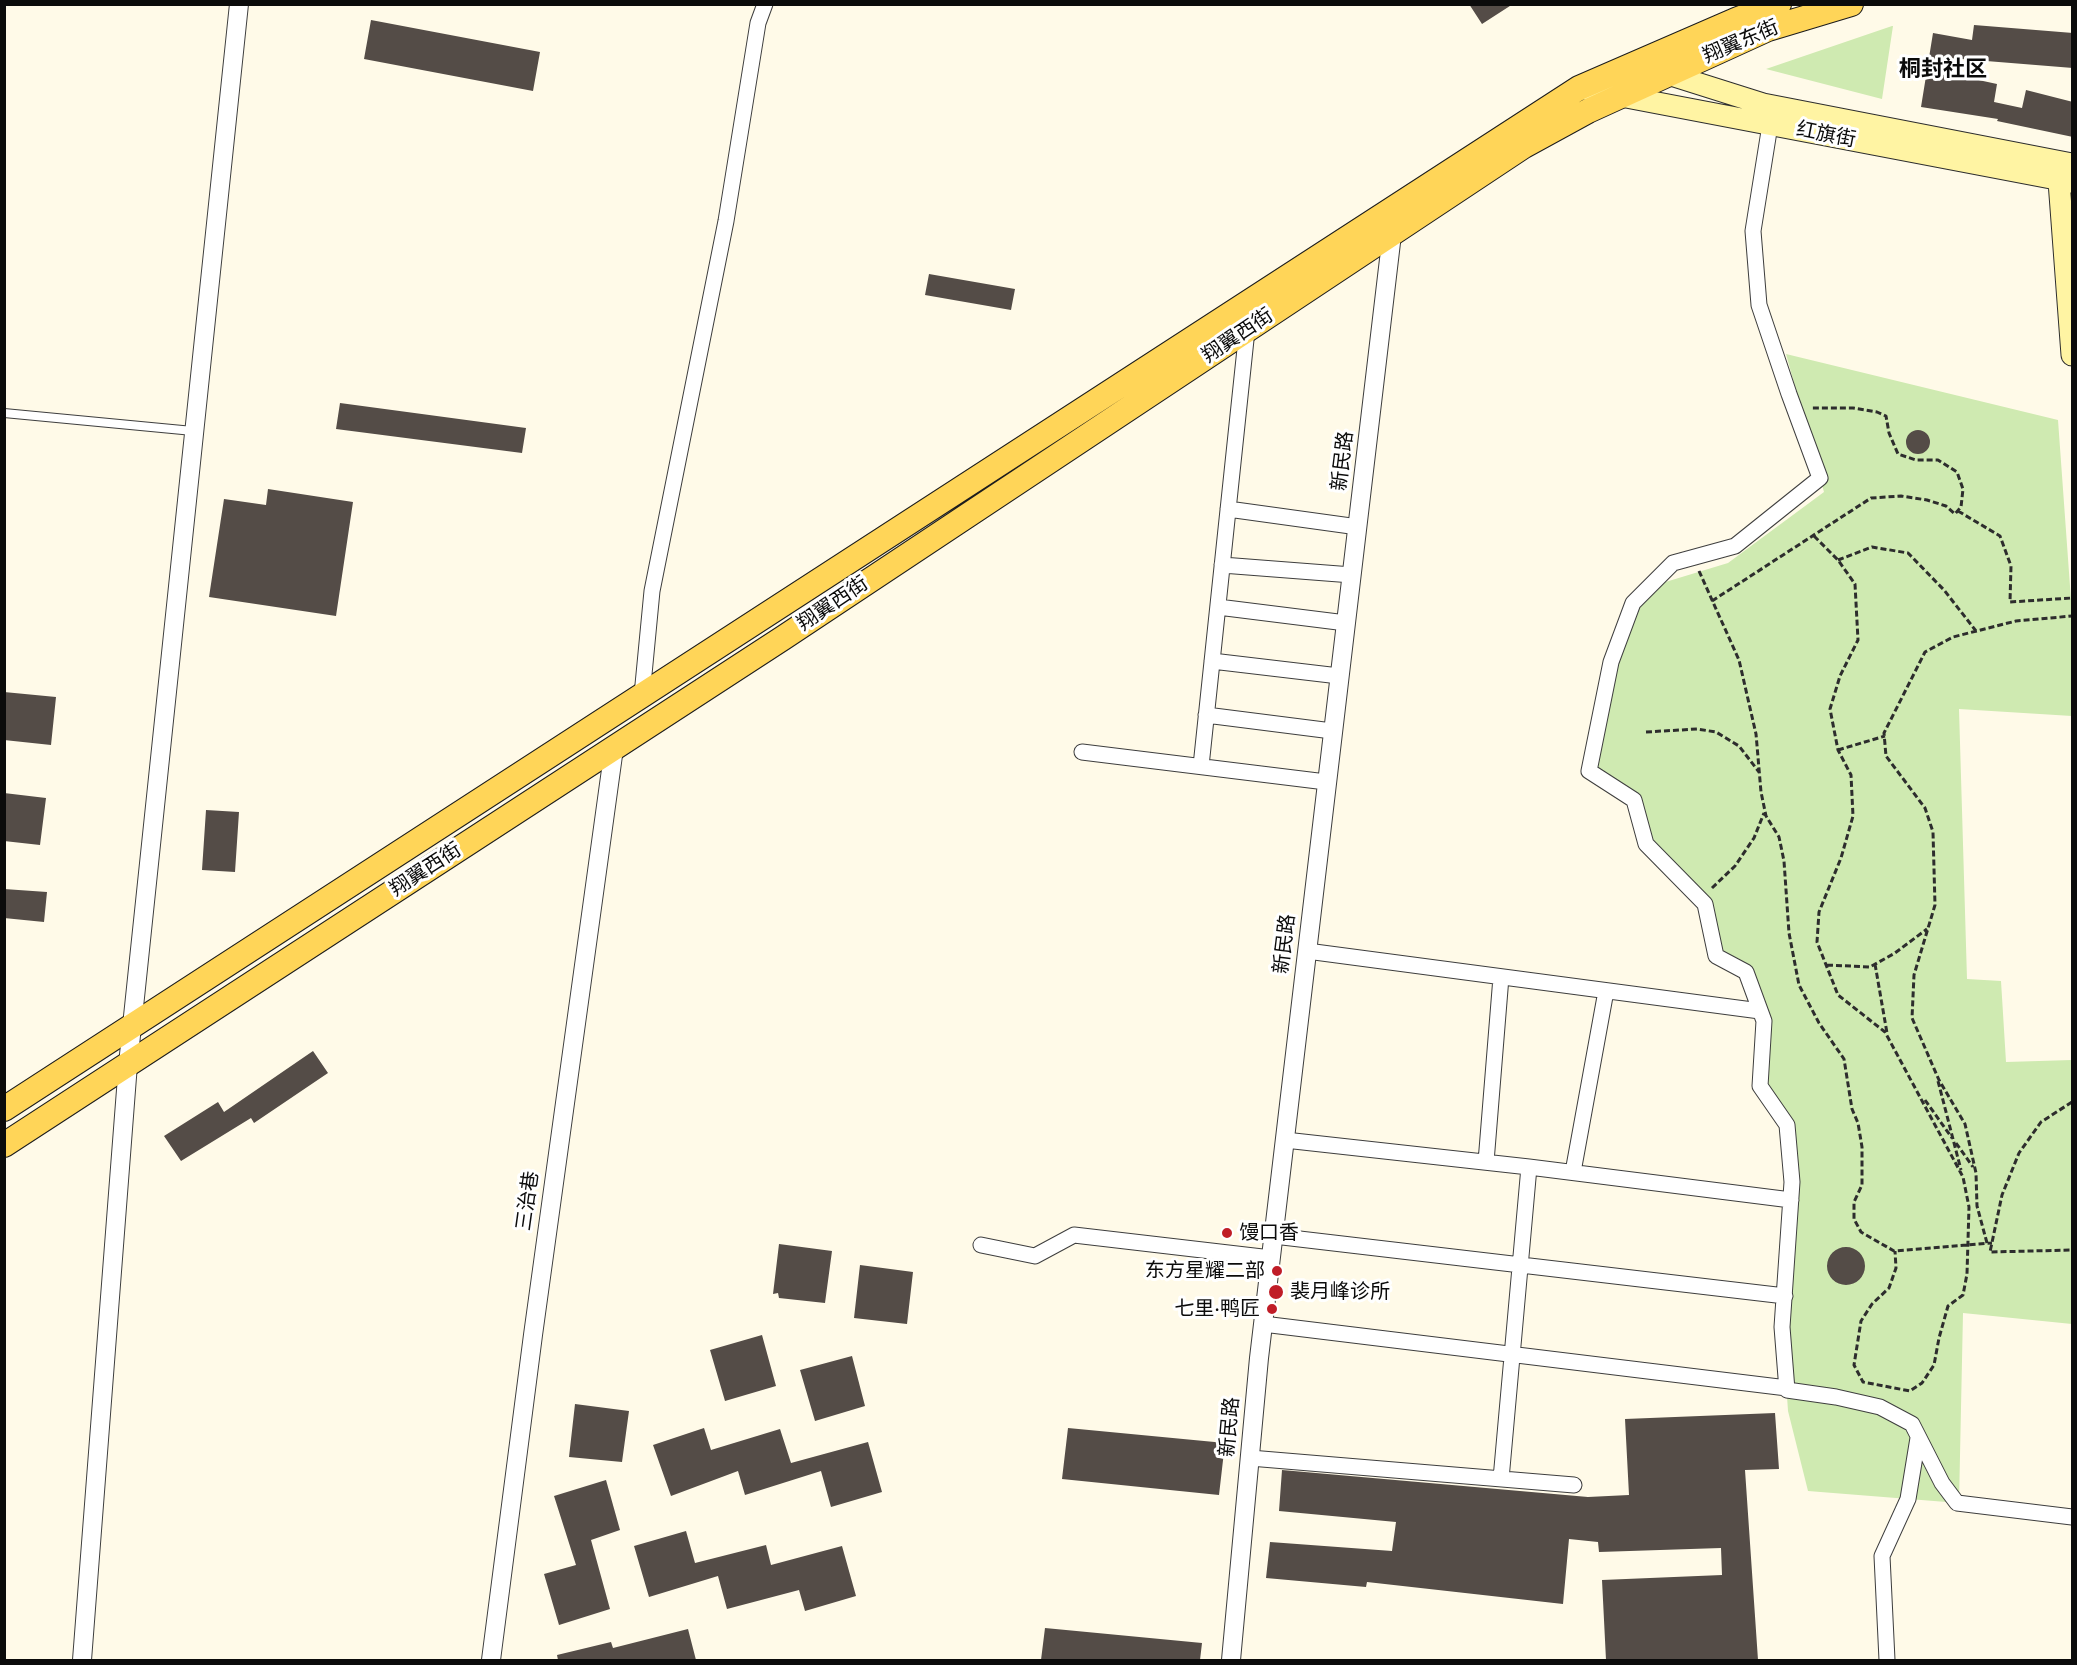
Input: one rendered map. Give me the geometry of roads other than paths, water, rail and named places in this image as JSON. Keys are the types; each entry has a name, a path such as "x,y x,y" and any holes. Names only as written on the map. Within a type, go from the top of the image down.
{"main road":[{"name":"翔翼东街","path":"1651,57 1738,19 1779,4"},
{"name":"翔翼东街","path":"1668,74 1768,29 1851,4"},
{"name":"翔翼西街","path":"4,1109 1579,88 1651,57"},
{"name":"红旗街","path":"1651,57 1668,74 1763,104 2066,172"},
{"name":"翔翼西街","path":"4,1145 614,748 1524,146 1588,111 1668,74"},
{"name":"红旗街","path":"1579,88 1770,125 2066,172"},
{"path":"2066,172 2073,355"}],"street":[{"path":"82,1660 128,1064 239,4"},
{"path":"642,695 652,591 726,221 758,23 765,4"},
{"path":"1770,125 1753,231 1759,305 1820,478 1735,546 1673,563 1633,603 1611,662 1589,771 1634,800 1646,844 1704,904 1716,956 1746,972 1764,1021 1760,1086 1787,1125 1792,1182 1782,1327 1786,1388"},
{"name":"新民路","path":"1231,1660 1263,1324 1392,234"},
{"path":"1201,766 1247,330"},
{"path":"1228,509 1358,527"},
{"path":"1222,565 1352,575"},
{"path":"1218,607 1346,623"},
{"path":"1212,661 1339,676"},
{"path":"1206,715 1332,731"},
{"name":"三治巷","path":"491,1660 534,1325 614,748"},
{"path":"1082,752 1326,782"},
{"path":"1306,951 1760,1011"},
{"path":"1486,1162 1501,977"},
{"path":"1573,1172 1606,991"},
{"path":"1285,1140 1573,1172 1791,1200"},
{"path":"1502,1479 1529,1167"},
{"path":"981,1245 1035,1256 1074,1234 1271,1258"},
{"path":"1274,1236 1785,1296"},
{"path":"1263,1324 1786,1388 1880,1407 1912,1424 1942,1483 1957,1503 2073,1517"},
{"path":"1887,1660 1882,1556 1908,1499 1918,1438"},
{"path":"1250,1458 1574,1485"}],"lane":[{"path":"4,413 194,431"}],"place":[{"name":"馒口香","path":"1227,1233"},
{"name":"东方星耀二部","path":"1277,1271"},
{"name":"裴月峰诊所","path":"1276,1292"},
{"name":"七里·鸭匠","path":"1272,1309"}],"district":[{"name":"桐封社区","path":"1943,70"}]}
